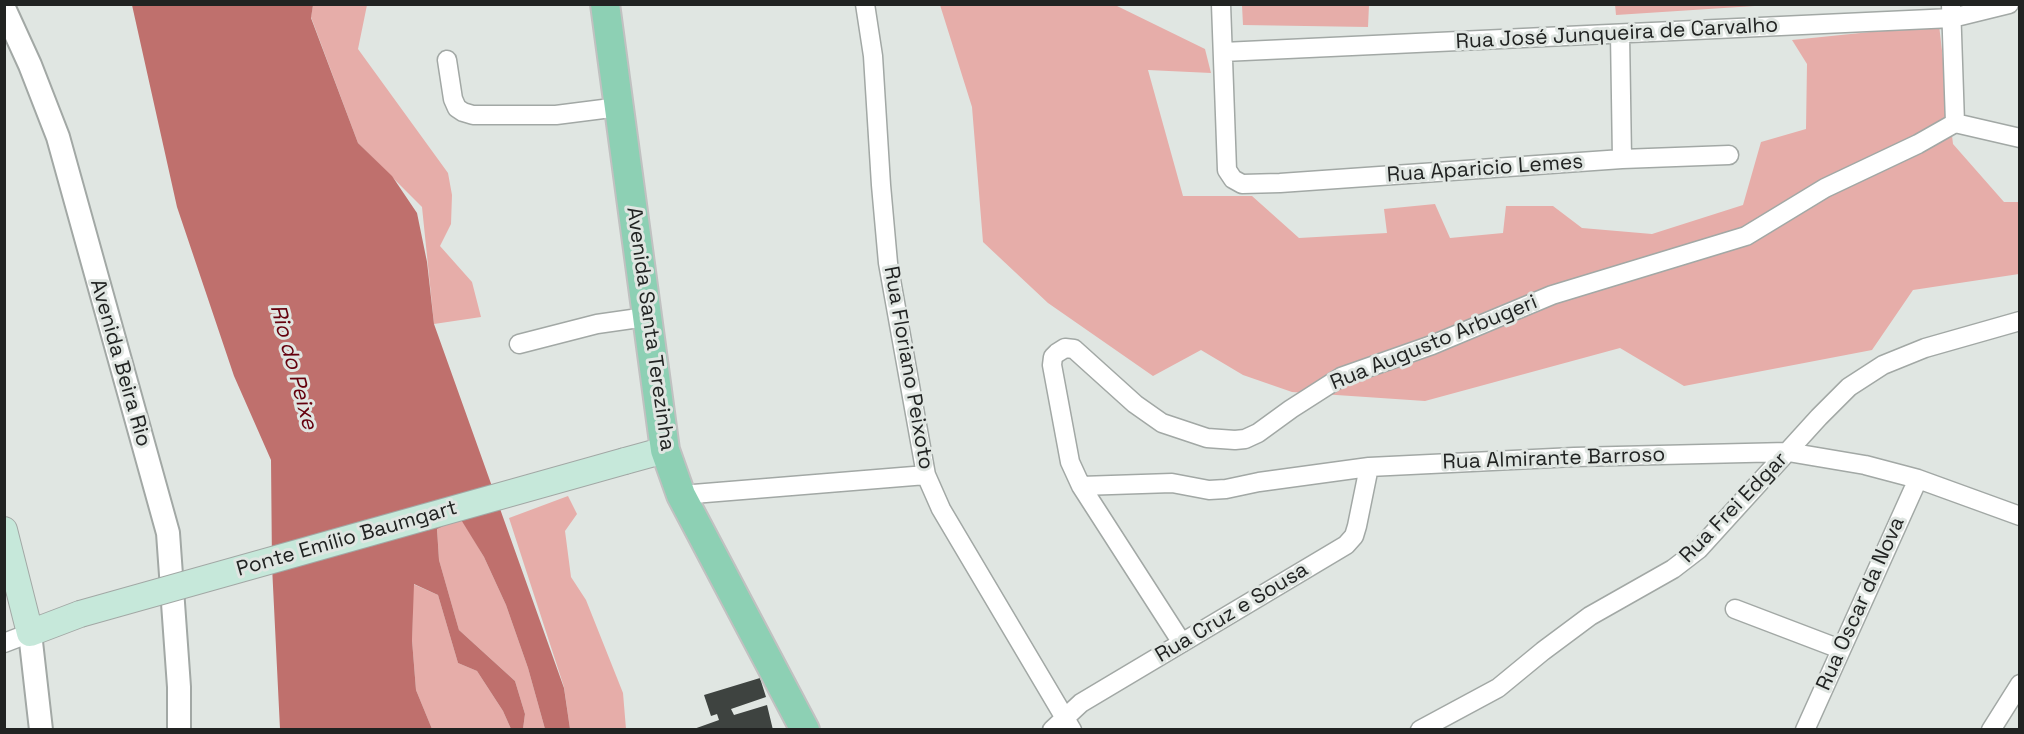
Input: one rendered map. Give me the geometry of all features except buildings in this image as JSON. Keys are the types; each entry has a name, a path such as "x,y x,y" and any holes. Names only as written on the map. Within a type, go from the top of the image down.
{"main road":[{"name":"Avenida Santa Terezinha","path":"605,4 665,450 681,495 805,729"},
{"name":"Ponte Emílio Baumgart","path":"30,633 80,614 665,450"},
{"path":"4,530 30,633"}],"street":[{"name":"Rua Floriano Peixoto","path":"865,4 873,56 880,185 888,263 926,475 941,509 1063,725"},
{"path":"1221,4 1223,52"},
{"name":"Rua José Junqueira de Carvalho","path":"1223,52 1620,34 1952,11 2009,4"},
{"name":"Avenida Beira Rio","path":"4,8 58,137 168,532 179,687 179,729"},
{"path":"1952,11 1955,123 2018,134"},
{"path":"1620,34 1622,159"},
{"name":"Rua Aparicio Lemes","path":"1223,52 1227,170 1233,179 1242,184 1622,159 1729,155"},
{"path":"447,60 456,108 473,115 556,115 620,107"},
{"name":"Rua Augusto Arbugeri","path":"1182,644 1081,486 1070,462 1052,365 1053,357 1065,348 1074,349 1135,404 1162,423 1207,438 1245,439 1258,433 1341,377 1432,345 1552,295 1746,237 1825,188 1918,144 1955,123"},
{"path":"519,344 597,324 646,317"},
{"name":"Rua Frei Edgar","path":"1420,729 1498,688 1590,616 1673,569 1699,549 1849,387 1883,365 1925,348 2019,321"},
{"name":"Rua Almirante Barroso","path":"1081,486 1172,483 1209,490 1369,466 1574,457 1788,452 1865,465 1918,479 2019,516"},
{"name":"Rua Cruz e Sousa","path":"1063,725 1081,703 1346,545 1354,536 1357,526 1369,466"},
{"path":"681,495 926,475"},
{"name":"Rua Oscar da Nova","path":"1805,729 1918,479"},
{"path":"1735,609 1840,649"},
{"path":"4,643 30,633 41,729"},
{"path":"1991,729 2019,684"}],"shaded area":[{"path":"1615,4 1770,4 1770,5 1616,15"},
{"path":"313,5 367,5 358,49 448,173 452,195 451,224 440,246 472,282 481,317 434,324 422,207 358,143 311,17"},
{"path":"940,5 1115,5 1205,49 1211,73 1148,70 1183,196 1252,196 1299,238 1387,233 1384,209 1435,204 1450,238 1503,233 1506,206 1553,206 1582,228 1652,234 1743,205 1761,142 1806,129 1807,64 1792,40 1939,25 1953,144 2004,202 2019,202 2019,274 1913,290 1872,350 1684,386 1620,348 1425,401 1292,392 1243,375 1201,350 1153,376 1048,303 983,242 972,107"},
{"path":"1242,5 1369,5 1368,27 1243,25"},
{"path":"568,496 577,514 565,531 571,577 586,600 623,693 626,729 570,729 564,687 509,518"},
{"path":"461,518 484,557 506,605 528,668 545,729 523,729 525,714 515,681 459,630 439,560 437,528"},
{"path":"413,584 438,595 458,663 477,671 503,711 511,729 432,729 416,690 412,640"}],"water":[{"name":"Rio do Peixe","path":"132,5 313,5 311,18 358,143 392,176 417,213 427,262 434,324 564,688 570,729 545,729 528,668 506,605 484,557 460,518 437,529 439,560 459,630 515,681 525,714 523,729 511,729 503,711 477,671 458,663 438,595 414,584 412,640 416,690 432,729 280,729 272,566 271,460 234,376 177,207"}]}
